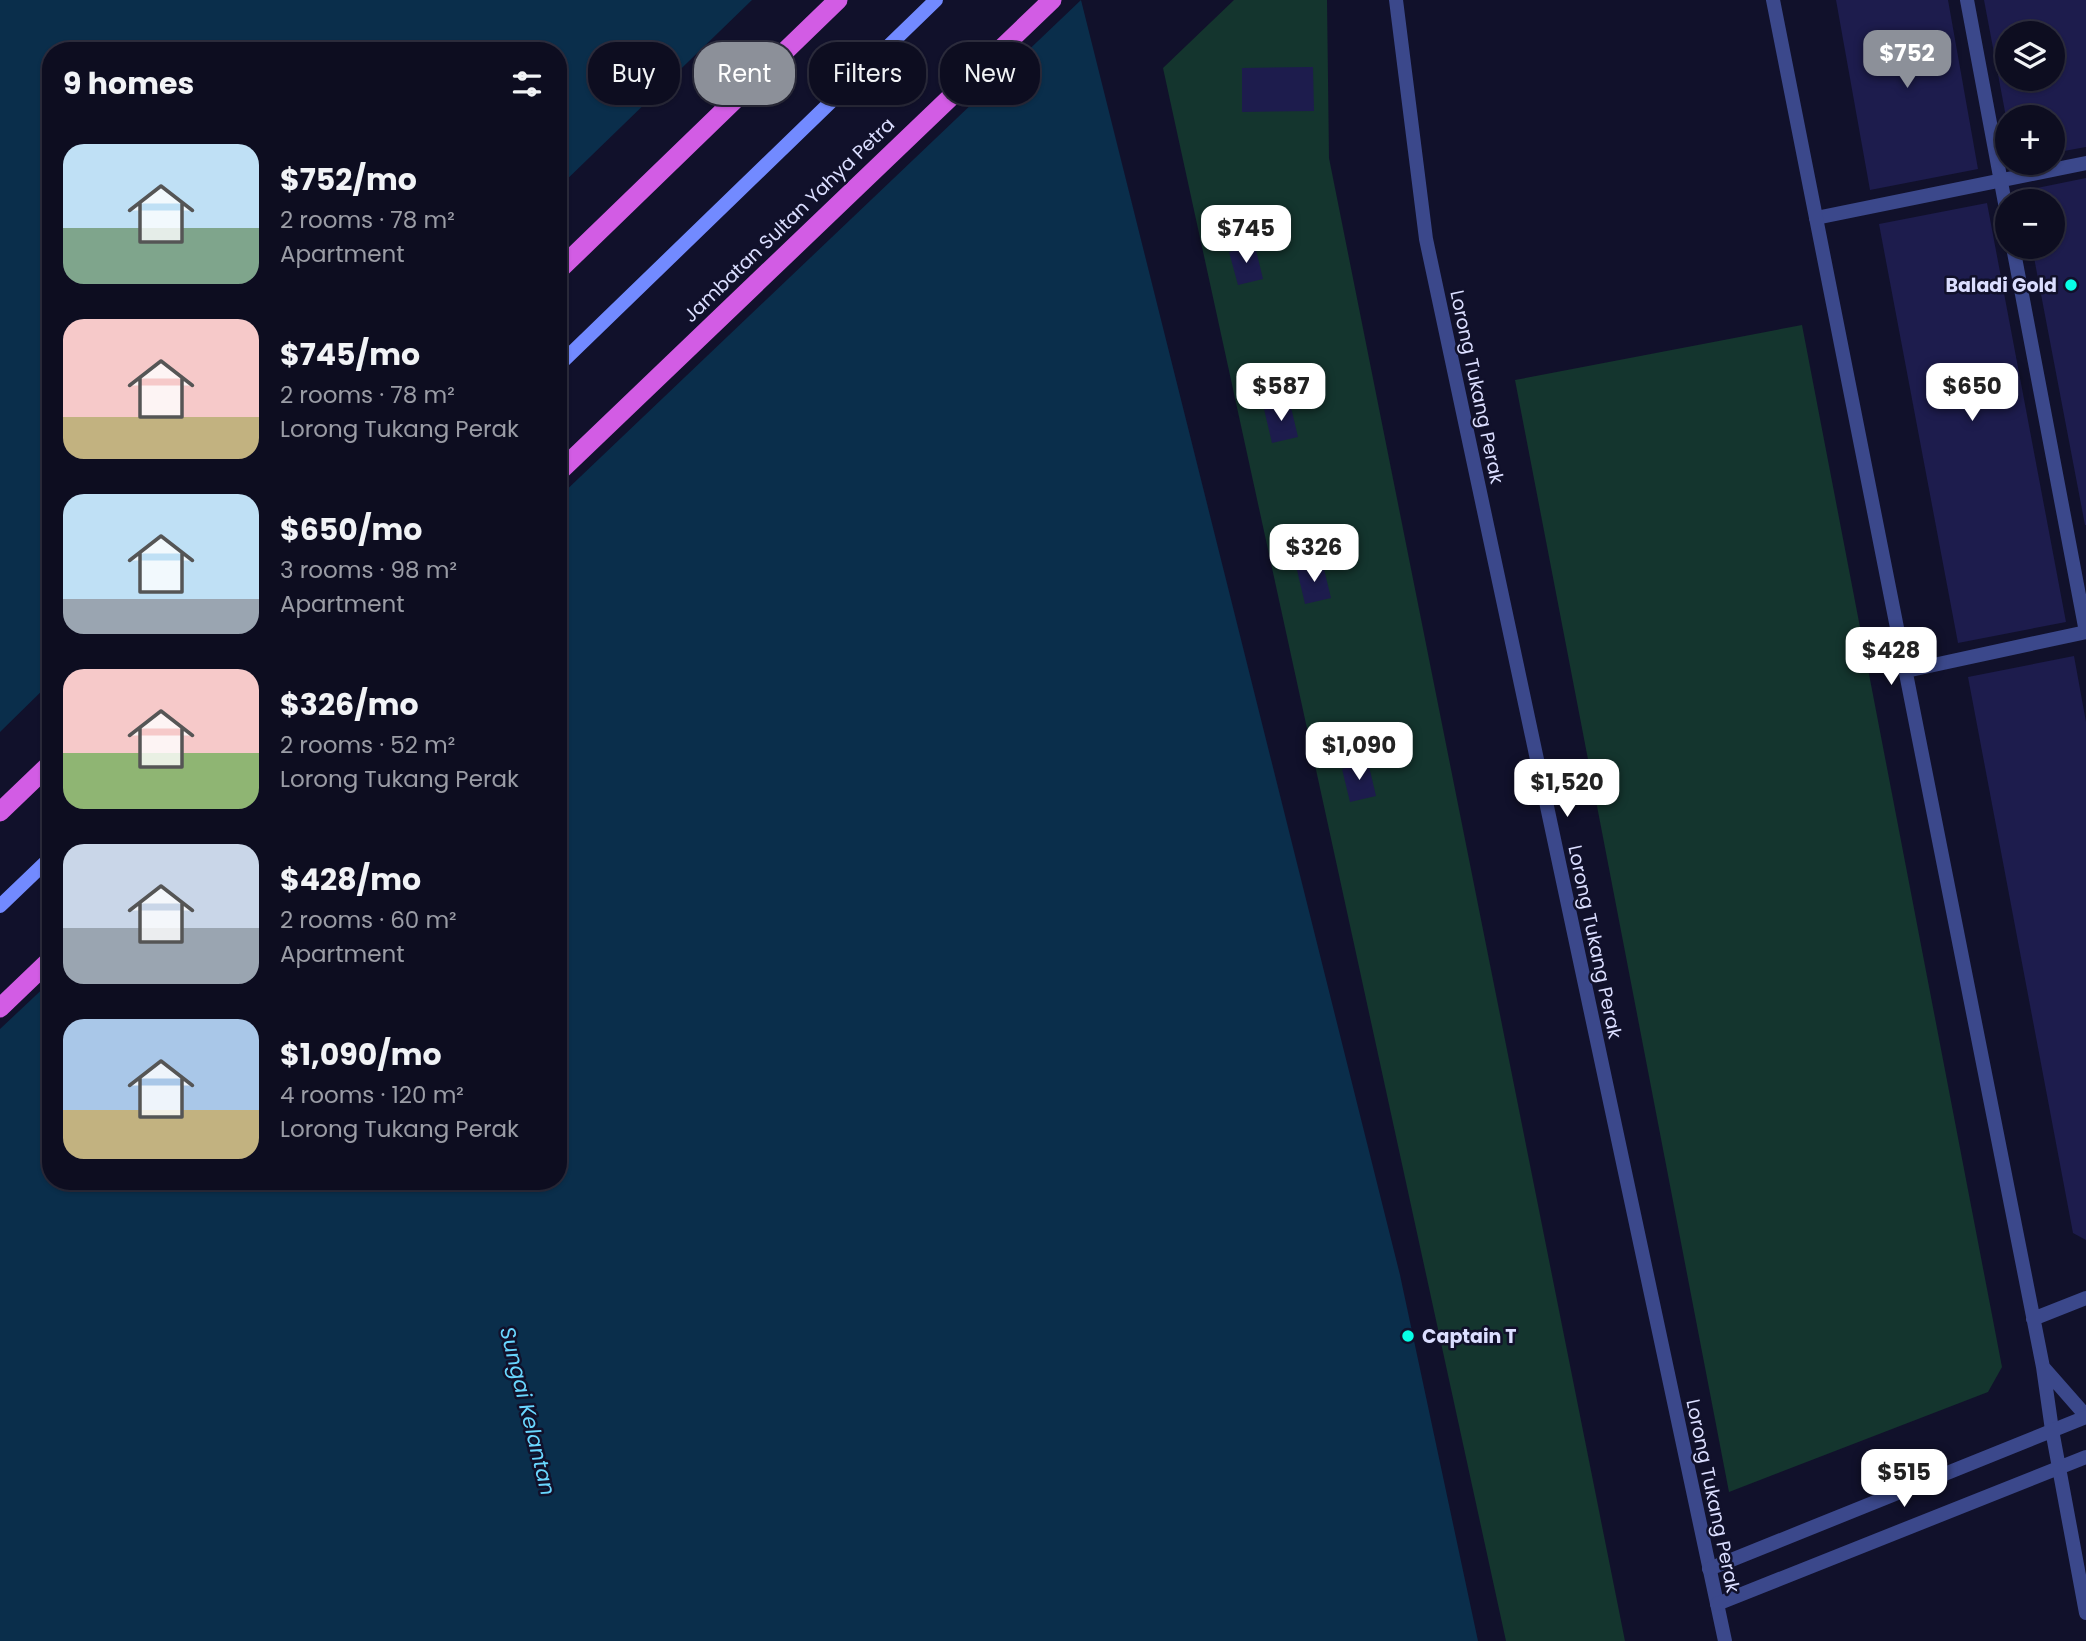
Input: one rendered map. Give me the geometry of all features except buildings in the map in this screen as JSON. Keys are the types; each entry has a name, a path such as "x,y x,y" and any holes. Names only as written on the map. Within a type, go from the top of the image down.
{"highway":[{"path":"567,262 838,0"},
{"name":"Jambatan Sultan Yahya Petra","path":"567,464 1052,0"},
{"path":"0,812 42,772"},
{"path":"0,1008 42,968"}],"main road":[{"path":"567,357 936,0"},
{"path":"0,906 42,866"}],"street":[{"name":"Lorong Tukang Perak","path":"1396,0 1426,239 1725,1641"},
{"path":"1773,0 2034,1319 2086,1613"},
{"path":"1967,0 2003,189"},
{"path":"1816,218 2086,163"},
{"path":"1906,671 2086,632 2015,259"},
{"path":"2034,1319 2086,1298"},
{"path":"1709,1569 2086,1416 2043,1367"},
{"path":"1717,1604 2086,1457"}],"green space":[{"path":"1234,0 1327,0 1329,158 1625,1641 1506,1641 1163,68"},
{"path":"1802,325 2002,1367 1988,1392 1729,1492 1515,380"}],"water":[{"name":"Sungai Kelantan","path":"0,0 1081,0 1400,1275 1478,1641 0,1641"}],"pier":[{"path":"752,0 1081,0 1037,42 940,42 940,105 971,105 567,489 567,179 644,105 680,105 680,70 694,56 694,105 795,105 795,42 709,42"},
{"path":"42,691 42,989 0,1029 0,732"}],"place":[{"name":"Baladi Gold","path":"2071,285"},
{"name":"Captain T","path":"1408,1336"}]}
